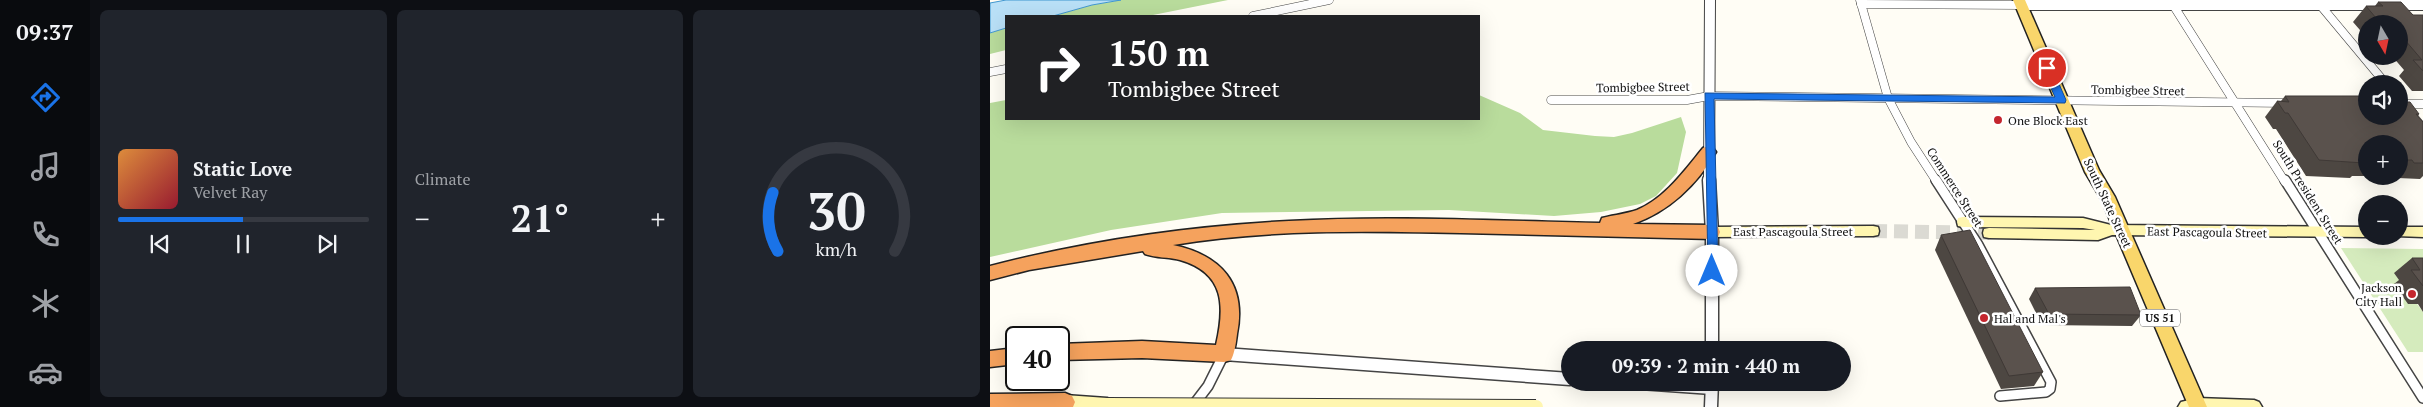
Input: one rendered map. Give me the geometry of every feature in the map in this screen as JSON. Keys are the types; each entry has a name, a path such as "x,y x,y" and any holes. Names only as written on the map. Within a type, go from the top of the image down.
{"highway":[{"path":"1568,229 1626,220 1654,210 1676,194 1708,152"},
{"path":"990,273 1029,263 1207,233 1291,227 1388,225 1712,232"},
{"path":"1070,351 1162,348 1224,354 1231,308 1225,287 1214,269 1198,259 1176,251 1124,247"},
{"path":"990,359 1005,357"},
{"path":"990,402 1065,402"}],"main road":[{"name":"South State Street","path":"2020,2 2092,172 2108,196 2117,231 2194,406"},
{"path":"1963,222 2082,223 2117,231"},
{"name":"East Pascagoula Street","path":"1712,232 1873,231"},
{"name":"East Pascagoula Street","path":"1989,233 2098,235 2117,231 2358,232"},
{"path":"2408,232 2423,232"},
{"path":"1024,407 1065,402 1107,404 1536,407"},
{"path":"2194,406 2254,407"}],"street":[{"path":"1258,15 1329,0"},
{"path":"1710,0 1708,152 1712,232 1712,341"},
{"path":"1860,2 2170,2 2423,5"},
{"name":"Commerce Street","path":"1860,2 1888,98 1911,142 1978,245 2051,382 2050,389 2046,392 2000,396"},
{"name":"South President Street","path":"2170,2 2237,102 2423,398"},
{"path":"2318,3 2378,75"},
{"path":"990,72 1005,69"},
{"name":"Tombigbee Street","path":"1551,100 1687,100 1709,96 2299,103"},
{"path":"2408,103 2423,104"},
{"path":"2408,111 2423,128"},
{"path":"1192,407 1208,386 1224,354 1561,378"},
{"path":"1711,407 1712,391"}],"green space":[{"path":"1121,0 1228,0 1153,15 1057,15 1092,5"},
{"path":"1005,28 1005,50 990,54 990,33"},
{"path":"1480,95 1520,113 1543,130 1614,137 1681,117 1686,132 1677,173 1656,196 1640,204 1601,212 1554,216 1449,210 1222,213 1111,230 990,257 990,103 1005,100 1005,120 1480,120"},
{"path":"2341,248 2423,249 2423,273 2395,274 2423,312 2423,352 2408,352"}],"water":[{"path":"1006,0 1121,0 1092,5 1057,15 1005,15 1005,28 990,33 990,3"}],"building":[{"path":"2378,2 2401,2 2413,15 2423,15 2423,71 2413,60 2422,60 2408,44 2408,15 2374,15 2366,6 2383,6"},
{"path":"2285,96 2358,96 2358,125 2408,125 2408,102 2410,102 2419,114 2416,114 2423,122 2423,163 2414,163 2412,160 2408,160 2408,135 2358,135 2358,163 2319,160 2288,113 2285,113 2277,101 2289,102"},
{"path":"1970,230 2043,372 2009,376 1941,235"},
{"path":"2412,258 2423,258 2423,286 2411,270 2420,270"},
{"path":"2130,287 2141,315 2049,314 2035,288"}],"tunnel":[{"path":"1873,231 1989,233"}],"place":[{"name":"One Block East","path":"1998,120"},
{"name":"Jackson City Hall","path":"2412,294"},
{"name":"Hal and Mal's","path":"1984,318"}],"route":[{"path":"1712,271 1708,152 1709,96 2061,100 2047,68"}]}
